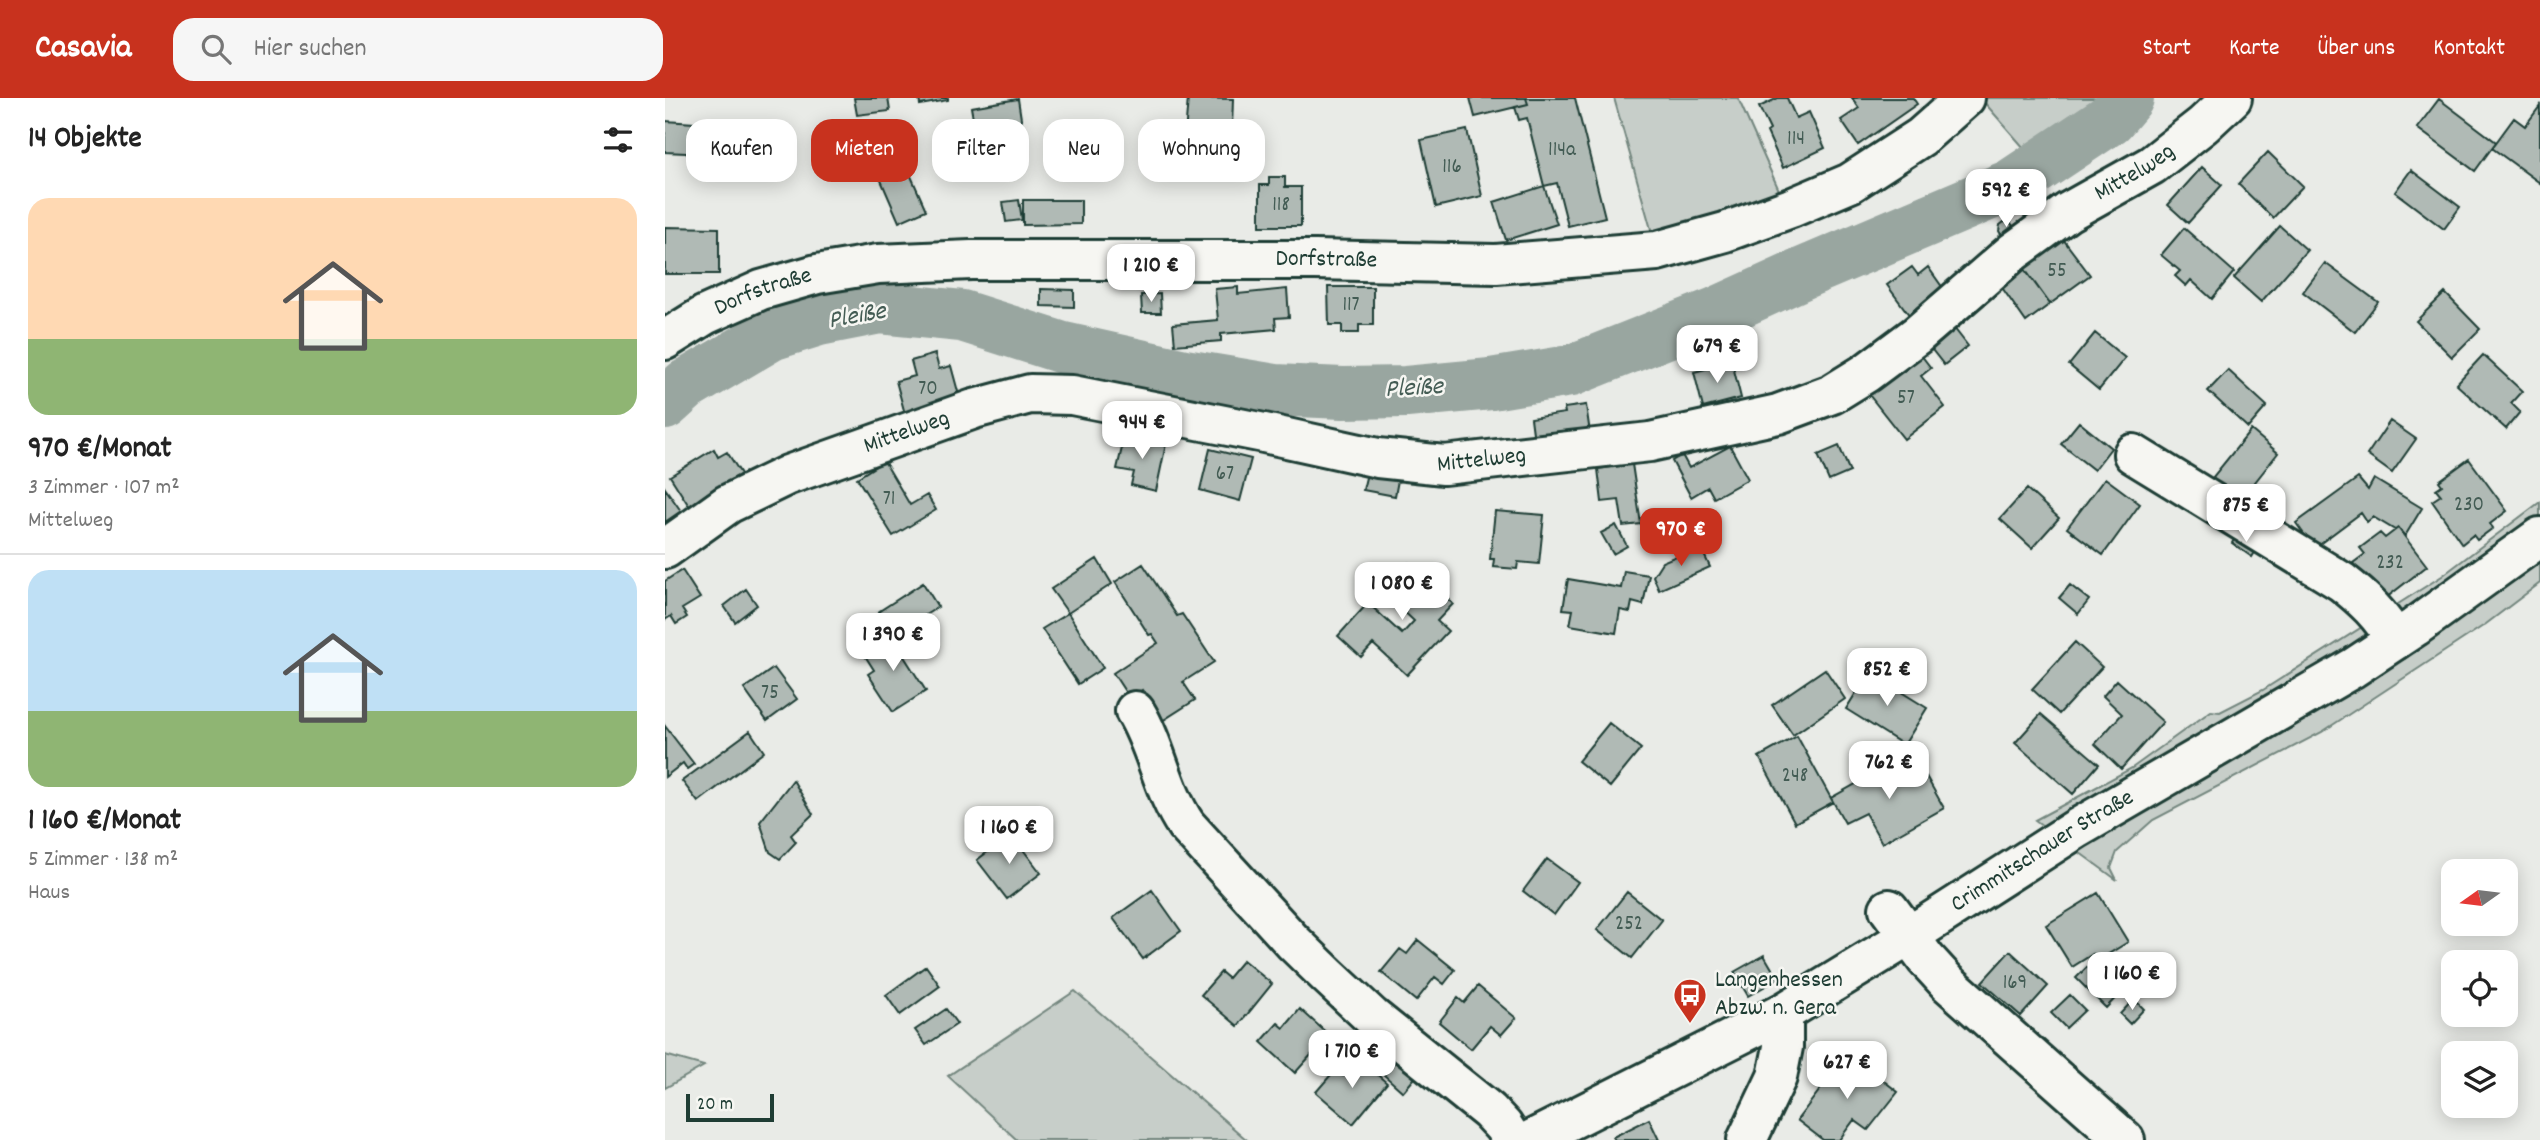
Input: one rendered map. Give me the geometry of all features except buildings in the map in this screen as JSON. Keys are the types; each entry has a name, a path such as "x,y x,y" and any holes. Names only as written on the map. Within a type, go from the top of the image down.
{"street":[{"name":"Dorfstraße","path":"665,340 705,315 761,290 817,274 879,264 971,260 1315,260 1496,264 1657,251 1725,232 1850,183 1921,137 1965,98"},
{"name":"Mittelweg","path":"665,549 728,504 788,475 974,409 1030,394 1072,395 1378,458 1444,465 1650,442 1778,414 1832,394 1866,373 1917,335 2013,252 2068,212 2153,165 2232,98"},
{"path":"2133,454 2342,582 2384,620 2395,640"},
{"name":"Crimmitschauer Straße","path":"1531,1140 1783,1013 1899,923 2076,828 2318,688 2395,640 2540,537"},
{"path":"1135,711 1148,731 1175,808 1186,825 1293,942 1372,1017 1489,1111 1512,1140"},
{"path":"1899,923 1948,983 2125,1140"},
{"path":"1747,1140 1777,1076 1783,1047 1783,1013"}],"shaded area":[{"path":"1614,98 1738,98 1786,206 1656,247"},
{"path":"1986,98 2107,98 2103,104 2061,130 2031,156 1983,101"},
{"path":"2540,502 2540,583 2486,624 2322,732 2153,820 2117,852 2111,868 2117,880 2035,820 2132,768 2211,711 2220,712 2263,690 2442,576"},
{"path":"1075,991 1247,1140 1017,1140 948,1076"},
{"path":"665,1055 704,1066 665,1088"}],"waterway":[{"name":"Pleiße","path":"665,404 686,385 771,335 819,320 880,308 962,316 1063,348 1184,375 1275,390 1406,392 1491,384 1570,371 1716,313 2011,185 2110,119 2128,98"}],"place":[{"name":"Langenhessen Abzw. n. Gera","path":"1690,1025"}]}
